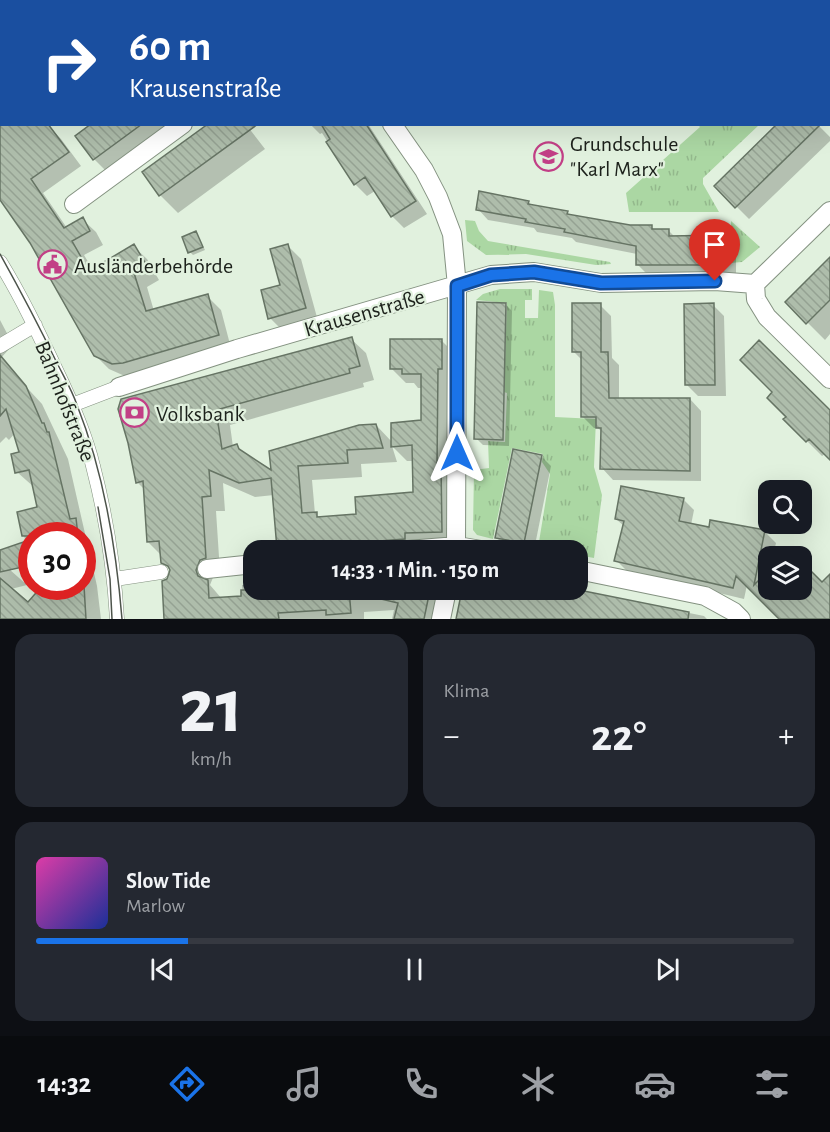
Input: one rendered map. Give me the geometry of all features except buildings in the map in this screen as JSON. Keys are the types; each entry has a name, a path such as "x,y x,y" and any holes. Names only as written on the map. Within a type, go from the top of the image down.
{"street":[{"path":"74,204 180,126"},
{"path":"393,126 424,171 438,197 452,234 457,286 456,540"},
{"path":"830,212 755,284 756,299 767,317 830,379"},
{"name":"Bahnhofstraße","path":"0,262 35,325 72,405 93,464 115,579 117,619"},
{"name":"Krausenstraße","path":"72,405 119,387 237,349 491,275 534,272 601,283 715,281 755,284"},
{"path":"0,346 35,325"},
{"path":"207,568 243,565"},
{"path":"115,579 161,572"},
{"path":"588,572 705,596 734,612 741,619"},
{"path":"441,619 445,600"}],"green space":[{"path":"758,126 703,178 703,184 719,212 629,212 626,193 700,127"},
{"path":"465,220 475,221 479,231 488,241 611,264 596,265 526,254 486,255 467,241"},
{"path":"731,221 760,247 742,262 730,263"},
{"path":"500,289 532,289 532,300 525,300 525,318 538,318 539,290 553,292 555,417 596,419 594,467 602,495 594,558 588,557 588,540 539,540 550,474 542,462 543,454 512,448 493,539 477,535 473,530 474,470 489,468 488,441 505,442 507,303 476,300 483,294"}],"tram line":[{"path":"0,254 75,399 95,457 107,510 122,619"},
{"path":"98,507 110,579 112,619"}],"place":[{"name":"Grundschule \"Karl Marx\"","path":"549,156"},
{"name":"Ausländerbehörde","path":"53,265"},
{"name":"Volksbank","path":"135,413"}],"route":[{"path":"457,453 457,286 491,275 534,272 601,283 715,281"}]}
